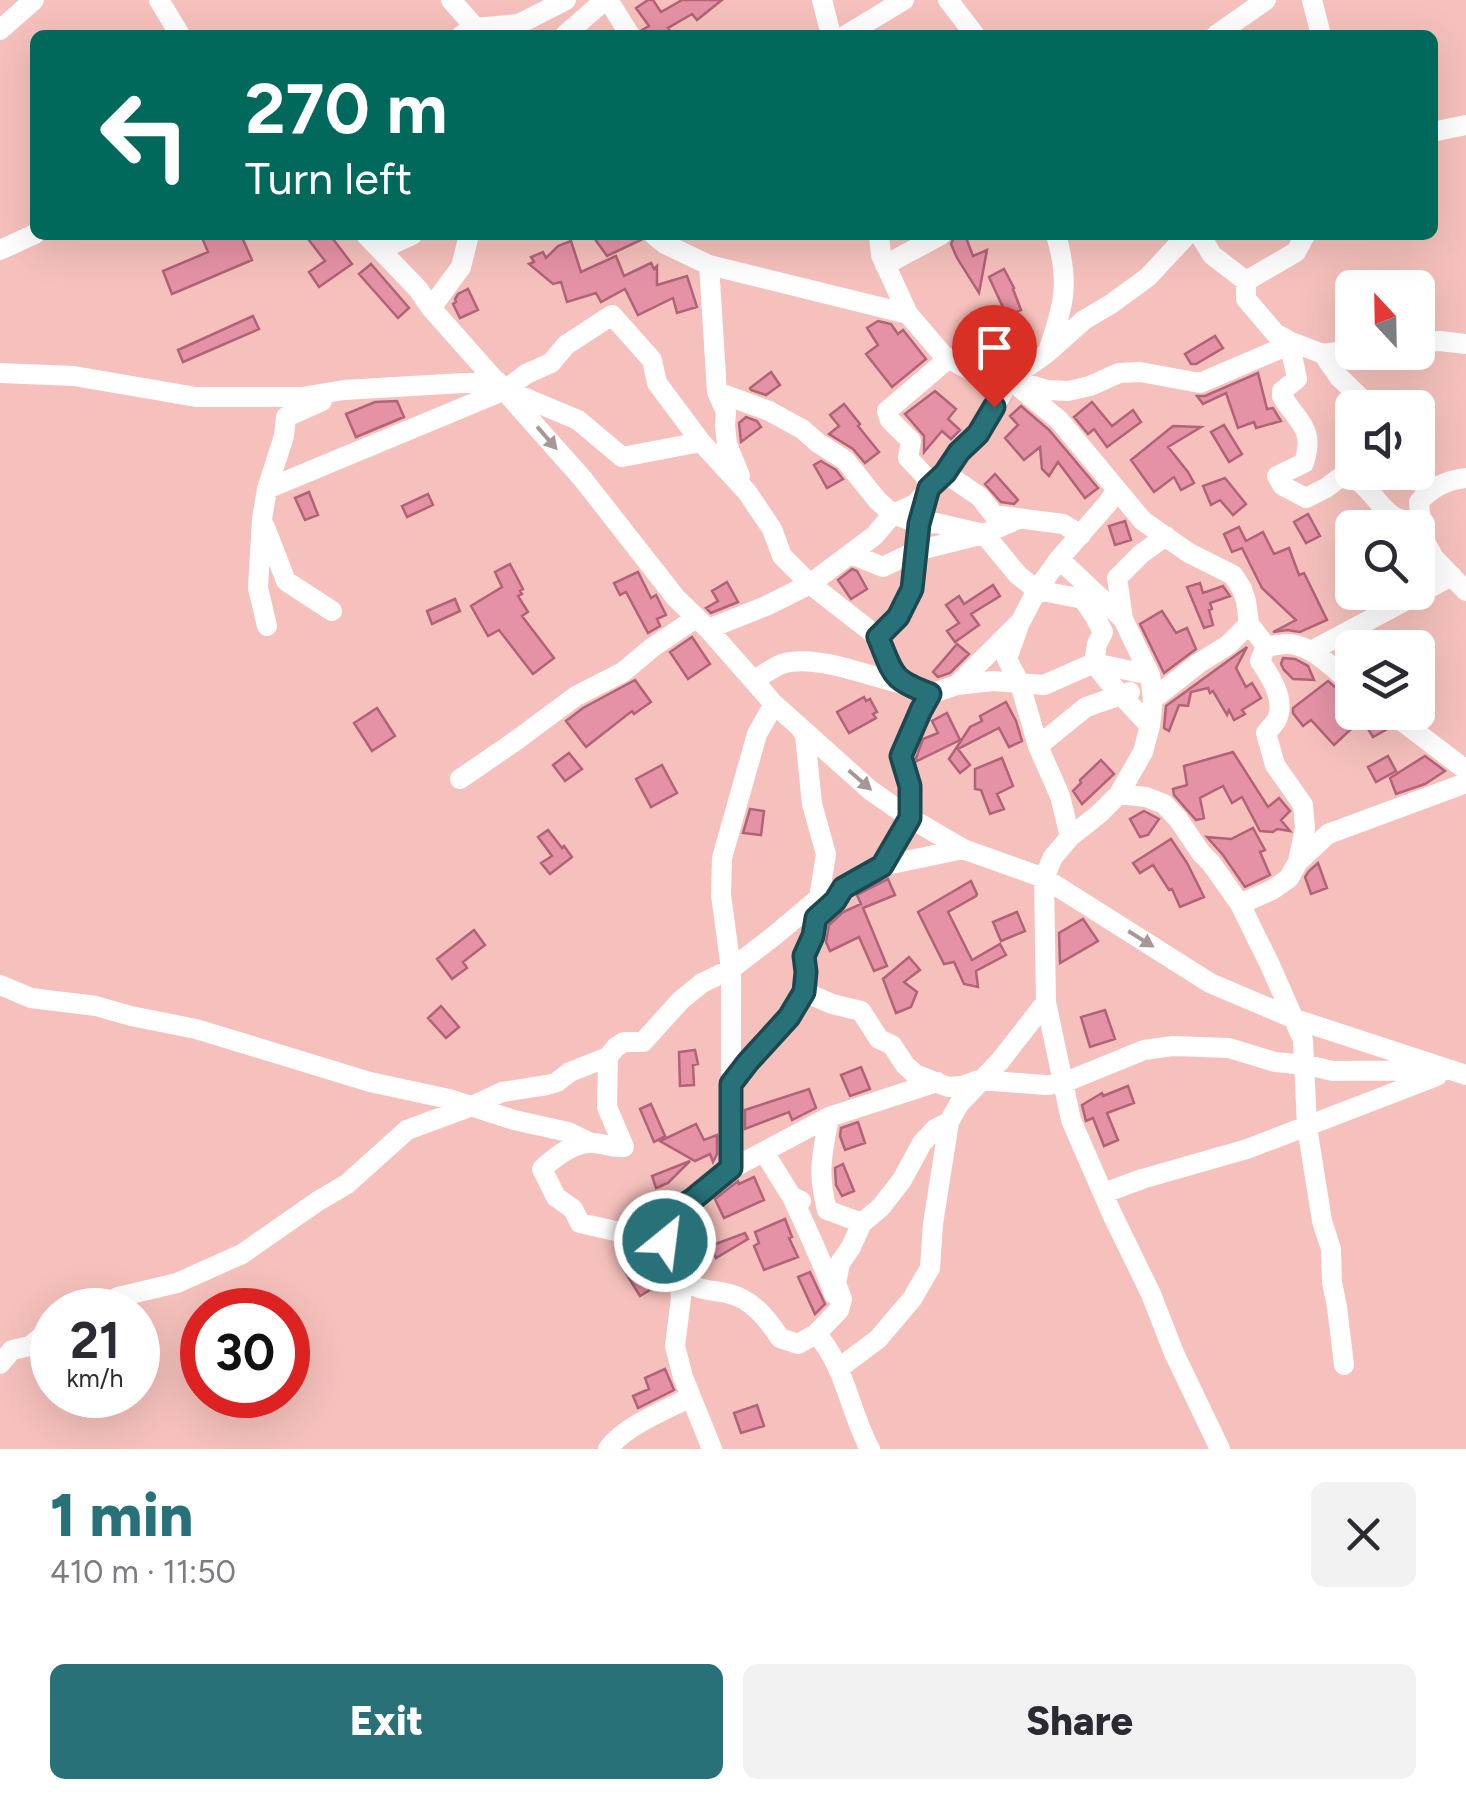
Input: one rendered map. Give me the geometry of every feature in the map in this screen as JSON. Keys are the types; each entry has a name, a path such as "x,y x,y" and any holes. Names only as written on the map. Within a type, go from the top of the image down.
{"street":[{"path":"0,30 34,0"},
{"path":"159,0 177,30"},
{"path":"450,0 471,30"},
{"path":"488,30 519,24 566,0"},
{"path":"571,30 606,0 627,30"},
{"path":"822,0 829,30"},
{"path":"854,30 904,0"},
{"path":"948,0 971,30"},
{"path":"1223,30 1266,0"},
{"path":"1312,0 1320,30"},
{"path":"1438,131 1466,125"},
{"path":"0,250 30,236"},
{"path":"431,308 461,267 468,240"},
{"path":"665,240 709,266 908,314"},
{"path":"923,240 881,252 908,314 944,356 984,378 1068,391 1120,373 1140,372 1200,384 1289,341"},
{"path":"1047,353 1064,296 1063,260 1057,240"},
{"path":"460,779 576,696 623,672 652,647 702,624 766,606 810,584 851,554 893,514 914,504 945,473 978,434 1010,379 1084,320 1148,277 1183,240"},
{"path":"1203,240 1212,255 1246,282"},
{"path":"1246,282 1296,252 1302,240"},
{"path":"374,242 582,478 676,598 774,704 870,790 962,849 1044,878 1210,983 1295,1019 1462,1072"},
{"path":"709,266 717,392 726,412 728,444 746,492"},
{"path":"1246,282 1246,299 1275,332 1324,354 1335,352"},
{"path":"267,489 550,363 566,344 612,315 652,360 657,383 746,492 772,530 782,556 810,584 878,637 891,671 903,684"},
{"path":"1289,341 1297,379 1282,391 1282,396 1306,432 1309,444 1304,463 1277,476 1283,486 1306,498 1342,476 1351,477 1387,510"},
{"path":"1435,341 1466,344"},
{"path":"1324,354 1352,390"},
{"path":"878,637 898,617 912,589 919,524 929,488 925,476 908,458 912,441 890,420 887,411 949,358"},
{"path":"0,373 74,376 196,397 302,398 344,390 501,385 578,420 622,457 702,442"},
{"path":"1010,379 1059,420 1143,521 1189,553 1233,575 1246,601 1249,624 1266,646 1289,644 1310,651 1335,671"},
{"path":"267,626 258,588 262,518 286,417 344,390"},
{"path":"717,392 769,411 802,429 846,460 893,514 919,524 984,534 1018,575 1037,590 1083,600 1103,632 1094,663 1044,685 993,681 957,685 930,694 823,662 782,664 753,680"},
{"path":"945,473 980,497 994,515 1063,524 1081,534"},
{"path":"1419,510 1426,493 1466,478"},
{"path":"1070,837 1060,796 1038,746 1020,684 1007,660 1037,590 1117,490"},
{"path":"262,518 286,581 332,612"},
{"path":"851,554 883,567 916,551 984,534 1018,519"},
{"path":"1166,536 1117,578 1123,619 1151,688 1150,726 1143,752 1119,794 1053,856 1044,878 1046,1002 1071,1120 1220,1449"},
{"path":"1059,559 1123,619"},
{"path":"1310,651 1459,583 1435,559"},
{"path":"957,685 1021,621"},
{"path":"1038,746 1086,708 1120,694 1151,688 1228,645 1249,624"},
{"path":"1266,646 1260,661 1274,682 1279,704 1278,718 1266,733 1268,748 1303,805 1305,828 1298,862"},
{"path":"1094,663 1151,688"},
{"path":"1094,663 1150,726"},
{"path":"882,866 910,818 910,786 901,756 930,694"},
{"path":"731,1168 731,969 721,895 722,858 757,734 774,704"},
{"path":"796,724 805,735 812,804 826,854 818,898"},
{"path":"1414,730 1466,770"},
{"path":"1240,904 1289,878 1298,862 1328,834 1466,783"},
{"path":"1119,794 1164,804 1178,819 1240,904 1295,1019 1303,1040 1307,1127 1322,1222 1331,1249 1344,1365"},
{"path":"156,1288 177,1283 242,1254 346,1184 407,1130 502,1092 557,1082 570,1072 608,1057 624,1042 643,1042 681,1000 702,983 731,969 818,898 882,866 962,849"},
{"path":"731,1084 789,1017 804,992 804,956 816,918 843,888"},
{"path":"0,986 31,998 96,1006 196,1028 370,1082 449,1099 611,1148 624,1146 607,1107 608,1057"},
{"path":"804,992 861,1011 879,1039 892,1045 914,1074 948,1087 980,1080 1045,1086 1063,1083 1144,1050 1173,1046 1229,1048 1274,1062 1333,1071 1462,1072"},
{"path":"838,1369 887,1330 930,1268 949,1122 958,1104 1000,1060 1046,1002"},
{"path":"1104,1193 1231,1154 1406,1087 1462,1072"},
{"path":"938,1082 829,1118 731,1168 667,1215 660,1226 676,1265 688,1284 730,1294 745,1302 766,1315 780,1338 798,1344 816,1334 839,1310 842,1299 836,1282 840,1262 862,1223 882,1207 922,1143 935,1129 949,1122"},
{"path":"827,1210 820,1184 829,1118"},
{"path":"591,1143 570,1149 542,1169 556,1198 573,1209 580,1224 633,1236 676,1265 681,1298 675,1346 712,1449"},
{"path":"764,1152 819,1253 839,1310"},
{"path":"792,1198 862,1223"},
{"path":"816,1334 838,1369 870,1449"},
{"path":"0,1364 12,1350 30,1346"},
{"path":"608,1449 631,1429 691,1396"}],"building":[{"path":"648,0 653,0 661,12 682,0 722,0 697,20 692,14 669,30 642,30 649,26 636,8"},
{"path":"203,240 243,240 252,260 172,294 163,271 208,252"},
{"path":"309,240 334,240 352,264 319,287 309,272 325,261"},
{"path":"596,240 641,240 607,256"},
{"path":"953,240 967,240 973,256 987,250 979,293 957,258"},
{"path":"571,241 581,272 616,256 624,276 651,263 654,269 657,266 657,285 687,276 697,307 677,313 673,298 638,315 625,289 601,302 596,293 567,302 561,282 553,284 529,264 534,262 531,257 543,252 546,258 558,246"},
{"path":"371,264 409,308 398,318 359,274"},
{"path":"1004,269 1021,310 1007,316 989,277"},
{"path":"468,289 478,310 460,318 453,304 458,294"},
{"path":"253,316 259,329 183,362 178,350"},
{"path":"878,321 891,324 898,334 903,330 926,359 892,387 866,354 878,345 867,328"},
{"path":"1215,336 1223,348 1191,364 1185,354"},
{"path":"771,372 780,385 766,395 751,390 750,388"},
{"path":"1258,373 1267,409 1273,408 1281,421 1256,428 1254,422 1238,428 1226,393 1203,404 1197,396 1205,396"},
{"path":"935,391 956,409 948,419 960,430 951,439 942,431 924,452 924,436 905,414"},
{"path":"397,401 404,417 356,437 346,414 375,402"},
{"path":"1092,402 1112,426 1133,410 1141,422 1107,447 1094,429 1088,434 1074,417"},
{"path":"844,404 879,452 865,463 853,449 829,434 839,426 830,415"},
{"path":"1021,406 1049,430 1098,488 1085,498 1058,462 1049,476 1042,469 1040,447 1024,460 1005,438 1018,425 1010,416"},
{"path":"746,417 761,427 741,442 739,423"},
{"path":"1224,425 1242,454 1229,462 1211,432"},
{"path":"1173,426 1201,427 1168,447 1194,483 1181,490 1174,477 1154,492 1131,460"},
{"path":"821,461 843,479 827,488 814,465"},
{"path":"995,474 1018,500 1014,504 1001,502 985,484"},
{"path":"1225,478 1246,504 1233,515 1220,500 1211,505 1203,486"},
{"path":"309,492 318,515 305,520 295,498"},
{"path":"428,494 433,505 407,517 402,506"},
{"path":"1308,514 1320,536 1306,543 1294,522"},
{"path":"1125,521 1131,540 1115,545 1109,526"},
{"path":"1239,527 1246,541 1263,532 1274,554 1289,548 1299,575 1304,573 1327,620 1300,632 1273,632 1296,620 1262,588 1242,548 1232,552 1224,534"},
{"path":"510,564 523,589 518,596 528,612 522,616 554,658 533,674 499,630 488,636 471,606 502,587 495,572"},
{"path":"852,569 867,589 851,599 838,580"},
{"path":"638,572 651,598 656,595 666,615 657,619 660,626 648,633 626,592 620,595 614,583"},
{"path":"727,582 738,602 711,613 706,608 718,601 712,591"},
{"path":"1200,583 1203,593 1223,586 1230,596 1210,603 1213,625 1204,628 1187,587"},
{"path":"993,585 1000,596 971,614 979,625 955,642 947,631 959,623 946,605 959,596 964,604"},
{"path":"455,599 460,611 432,624 427,611"},
{"path":"1162,611 1176,633 1187,628 1196,649 1164,673 1140,624"},
{"path":"692,637 710,664 688,679 670,652"},
{"path":"957,644 969,654 950,673 938,677 933,672"},
{"path":"1247,647 1236,668 1246,687 1252,683 1261,698 1242,710 1245,714 1234,720 1208,688 1191,692 1188,706 1179,705 1169,731 1164,728 1166,706"},
{"path":"1283,658 1308,666 1314,680 1293,679 1281,664"},
{"path":"635,680 651,702 634,714 632,711 586,747 566,721"},
{"path":"1328,681 1335,687 1335,730 1350,730 1334,745 1311,720 1303,726 1293,708"},
{"path":"864,697 866,701 870,699 876,718 849,733 837,712"},
{"path":"1006,702 1022,741 1009,747 999,728 958,749 970,765 960,773 949,759 970,727 982,721 980,716"},
{"path":"377,708 395,736 372,751 354,723"},
{"path":"947,713 960,740 917,761 923,739 938,733 932,721"},
{"path":"1233,752 1268,807 1279,798 1290,811 1281,820 1290,831 1260,831 1242,797 1232,803 1223,786 1200,798 1204,818 1196,820 1174,795 1173,789 1187,785 1184,766"},
{"path":"569,753 582,769 565,781 553,765"},
{"path":"1388,756 1396,771 1376,782 1368,767"},
{"path":"1425,756 1445,771 1425,784 1396,794 1390,778"},
{"path":"1002,758 1013,786 997,794 1004,809 990,814 981,790 975,789 975,769"},
{"path":"1101,760 1114,774 1082,804 1073,791"},
{"path":"662,765 677,793 651,807 636,779"},
{"path":"750,809 764,811 761,835 743,833"},
{"path":"1144,811 1159,819 1148,835 1140,837 1130,819"},
{"path":"1253,828 1265,850 1260,852 1270,875 1245,887 1207,837 1231,839"},
{"path":"548,830 572,857 550,874 541,863 552,856 538,837"},
{"path":"1171,839 1204,897 1180,907 1172,889 1153,865 1140,873 1133,863"},
{"path":"1318,863 1327,888 1311,894 1305,877"},
{"path":"888,879 895,895 863,908 887,966 874,971 859,937 830,951 826,942 829,925 843,912 861,904 857,895"},
{"path":"971,881 976,896 948,912 972,960 1000,944 1006,955 976,971 978,987 964,984 954,962 944,964 918,912"},
{"path":"1017,912 1025,931 1001,941 993,922"},
{"path":"1083,919 1098,941 1060,963 1059,933"},
{"path":"474,930 485,945 463,962 467,968 452,979 437,959"},
{"path":"909,957 920,970 904,982 917,992 911,1007 896,1013 883,979"},
{"path":"441,1006 459,1027 446,1038 428,1018"},
{"path":"1105,1010 1115,1039 1090,1047 1081,1017"},
{"path":"695,1050 698,1064 693,1065 694,1085 680,1086 679,1052"},
{"path":"861,1067 870,1089 850,1096 841,1075"},
{"path":"1128,1086 1134,1103 1107,1113 1118,1140 1104,1146 1093,1118 1086,1121 1082,1105 1102,1093 1103,1096"},
{"path":"809,1089 816,1108 792,1120 789,1112 745,1129 745,1110"},
{"path":"651,1104 665,1136 654,1142 640,1109"},
{"path":"858,1122 865,1143 845,1150 841,1128"},
{"path":"696,1124 704,1140 717,1135 713,1162 710,1154 695,1161 660,1141"},
{"path":"690,1161 668,1183 656,1188 652,1176"},
{"path":"843,1164 854,1191 842,1196 836,1185 835,1168"},
{"path":"754,1177 764,1200 724,1218 715,1199 738,1181 739,1184"},
{"path":"785,1219 798,1257 764,1270 754,1246 759,1243 755,1232"},
{"path":"745,1233 748,1239 716,1258 710,1246"},
{"path":"640,1254 662,1266 666,1280 640,1296 622,1267"},
{"path":"810,1272 825,1304 815,1314 798,1277"},
{"path":"665,1369 674,1390 638,1408 633,1396 649,1389 645,1378"},
{"path":"757,1405 764,1426 741,1433 734,1413"}],"route":[{"path":"665,1241 660,1226 667,1215 731,1168 731,1084 789,1017 804,992 804,956 816,918 843,888 882,866 910,818 910,786 901,756 930,694 903,684 891,671 878,637 898,617 912,589 919,524 929,488 978,434 994,407"}]}
